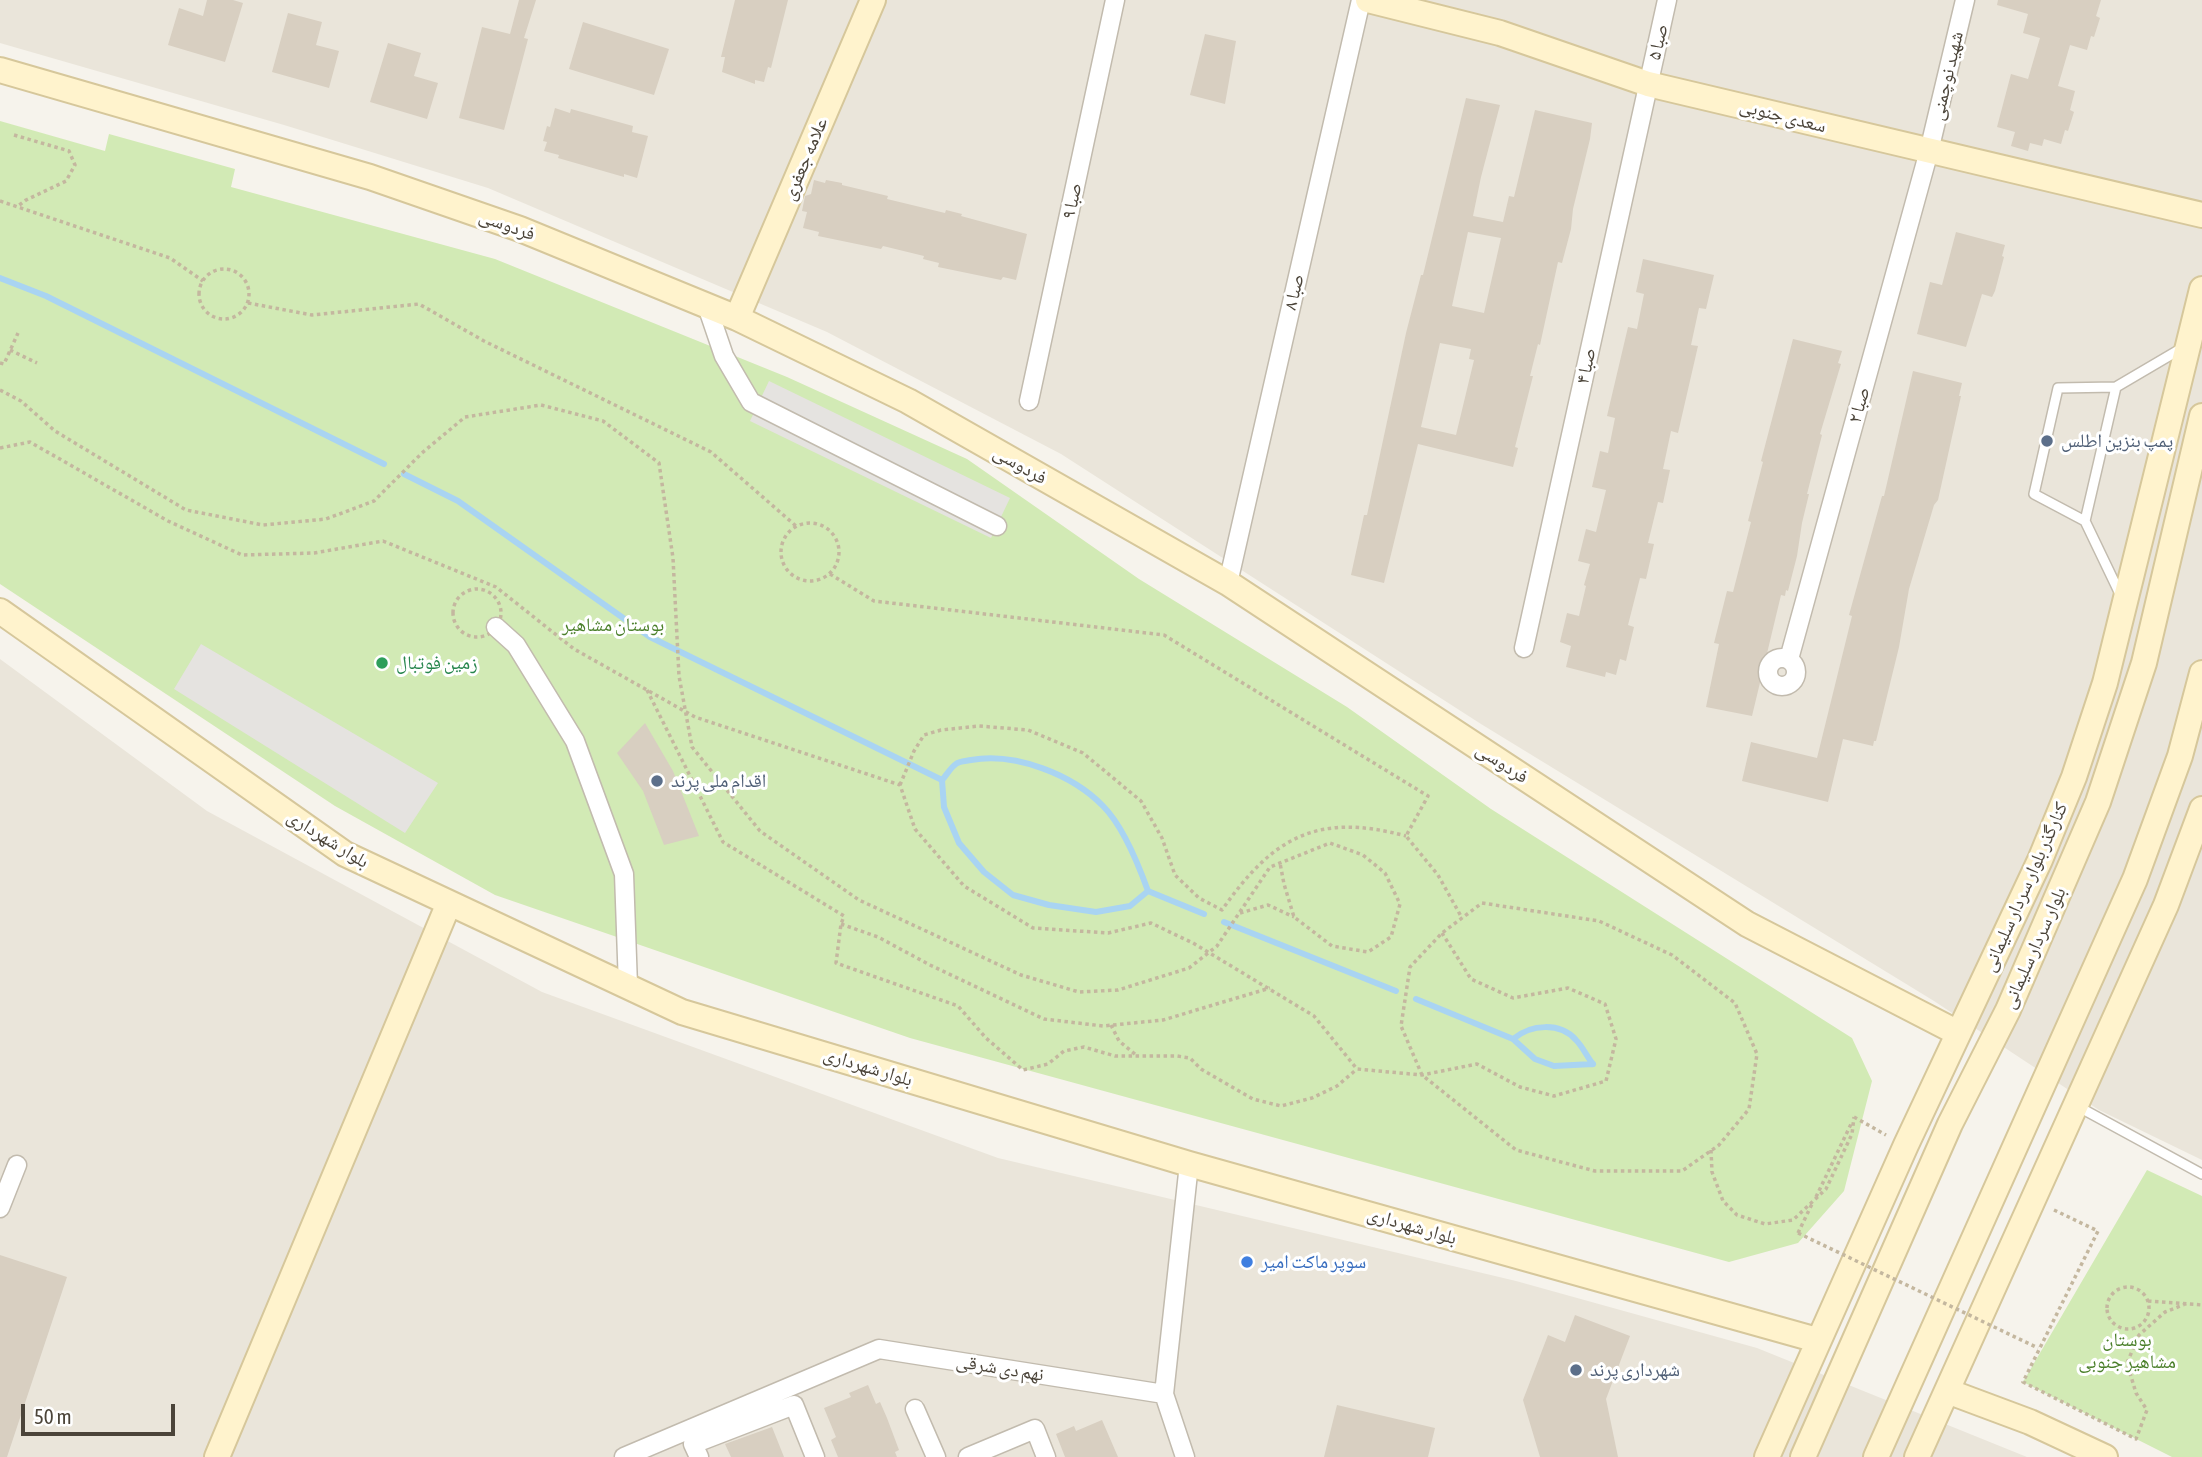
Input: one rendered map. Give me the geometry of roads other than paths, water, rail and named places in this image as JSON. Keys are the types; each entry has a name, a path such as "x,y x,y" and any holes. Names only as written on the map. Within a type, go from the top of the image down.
{"street":[{"name":"علامه جعفری","path":"737,318 873,0"},
{"name":"صبا ۹","path":"1029,401 1115,0"},
{"name":"صبا ۸","path":"1228,583 1361,0"},
{"name":"سعدی جنوبی","path":"1368,0 1500,33 1648,83 2202,215"},
{"name":"صبا ۵","path":"1648,83 1667,0"},
{"name":"شهید نوچمنی","path":"1929,151 1965,0"},
{"name":"فردوسی","path":"0,70 370,177 520,229 737,318 908,401 1228,583 1747,924 1958,1033"},
{"name":"صبا ۴","path":"1524,648 1648,83"},
{"name":"صبا ۲","path":"1789,659 1929,151"},
{"name":"کنارگذر بلوار سردار سلیمانی","path":"1767,1457 1902,1154 2040,860 2074,777 2105,683 2202,289"},
{"path":"707,306 724,356 751,402 997,526"},
{"name":"بلوار سردار سلیمانی","path":"1803,1457 1950,1124 2008,1010 2098,802 2144,663 2202,416"},
{"name":"بلوار شهرداری","path":"0,611 345,854 682,1012 1189,1164 1817,1340"},
{"path":"496,627 516,645 580,753 624,874 628,986"},
{"path":"1876,1457 2134,879 2180,755 2202,673"},
{"path":"1917,1457 2166,905 2202,809"},
{"path":"217,1457 449,903"},
{"path":"1898,1243 1902,1154"},
{"path":"1185,1457 1164,1394 1189,1164"},
{"path":"0,1208 17,1166"},
{"name":"نهم دی شرقی","path":"624,1457 879,1349 1164,1394"},
{"path":"1947,1391 2030,1422 2105,1457"},
{"path":"699,1457 693,1444 794,1405 815,1457"},
{"path":"915,1409 936,1457"},
{"path":"968,1457 1035,1429 1046,1457"}],"lane":[{"path":"2125,604 2085,521 2034,494 2058,388 2116,387 2189,344"},
{"path":"2085,521 2116,387"},
{"path":"2076,1105 2202,1174"}],"waterway":[{"path":"0,278 46,296 384,464"},
{"path":"404,474 458,501 650,637 942,780 957,763 988,758 1025,763 1060,776 1091,795 1110,814 1130,847 1148,891 1204,914"},
{"path":"942,780 944,807 959,843 984,872 1013,895 1049,905 1096,912 1130,906 1148,891"},
{"path":"1224,922 1396,991"},
{"path":"1416,999 1513,1039 1535,1059 1554,1066 1593,1064"},
{"path":"1513,1039 1537,1028 1562,1030 1576,1040 1593,1064"}],"place":[{"name":"پمپ بنزین اطلس","path":"2047,441"},
{"name":"زمین فوتبال","path":"382,663"},
{"name":"اقدام ملی پرند","path":"657,781"},
{"name":"سوپر ماکت امیر","path":"1247,1262"},
{"name":"شهرداری پرند","path":"1576,1370"}],"park label":[{"name":"بوستان مشاهیر","path":"613,625"},
{"name":"بوستان مشاهیر جنوبی","path":"2127,1351"}]}
